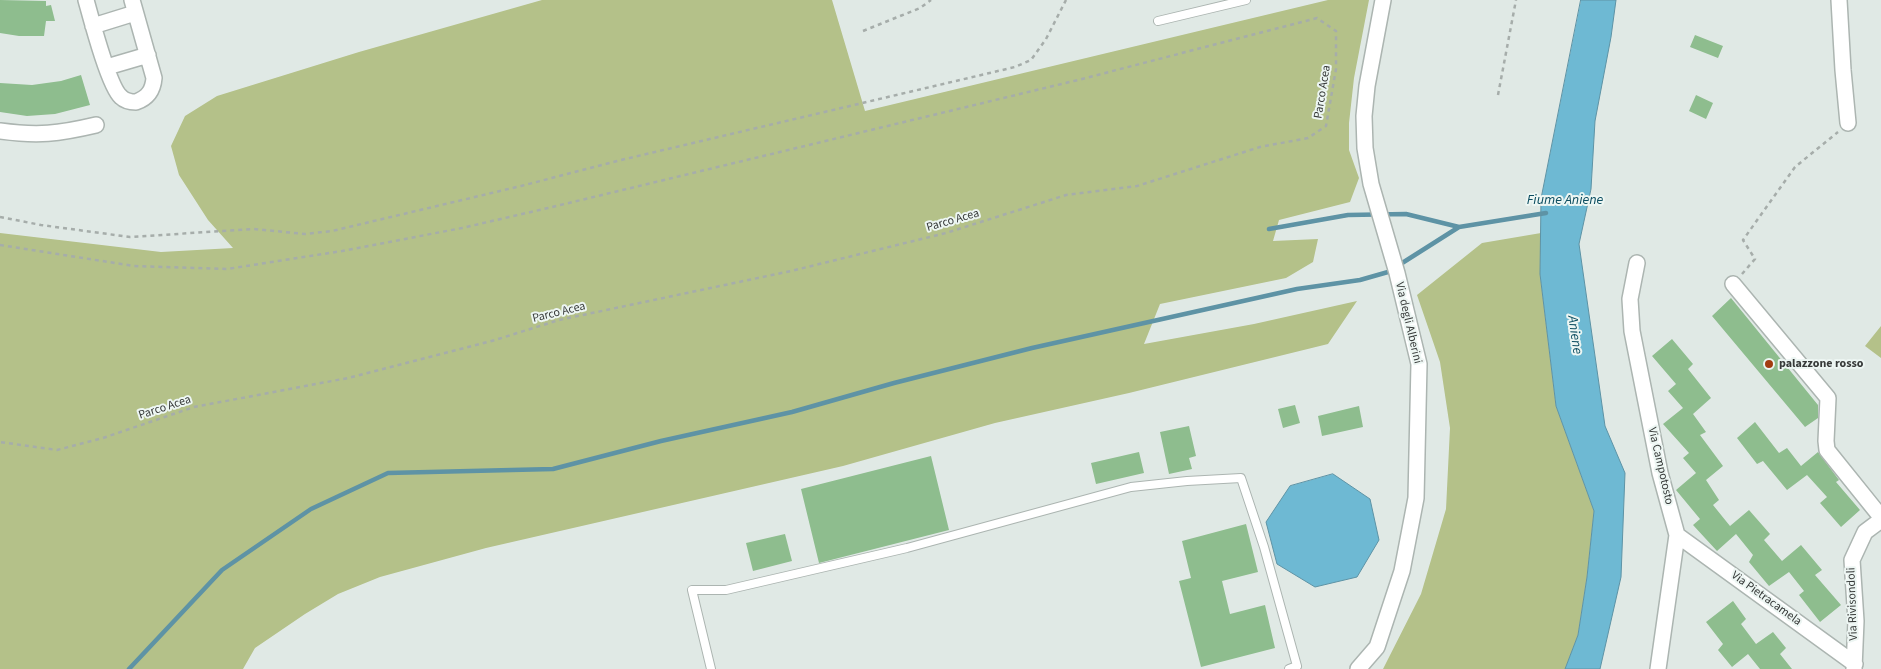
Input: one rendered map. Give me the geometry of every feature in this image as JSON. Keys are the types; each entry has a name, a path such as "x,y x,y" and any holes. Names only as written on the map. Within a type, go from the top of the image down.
{"street":[{"path":"86,0 93,26 107,67 119,95 130,101 139,101 147,95 153,84 153,74 134,7 93,26"},
{"name":"Via degli Alberini","path":"1358,669 1376,647 1402,570 1416,498 1419,364 1371,184 1365,148 1364,109 1383,0"},
{"path":"1839,0 1848,123"},
{"path":"107,67 148,55"},
{"path":"0,131 52,134 96,125"},
{"name":"Via Campotosto","path":"1637,263 1630,299 1632,331 1660,473 1677,535 1658,669"},
{"name":"Via Rivisondoli","path":"1734,284 1828,398 1826,441 1828,450 1881,519 1865,532 1852,560 1856,621 1854,666"},
{"name":"Via Pietracamela","path":"1677,535 1854,666"}],"lane":[{"path":"1158,21 1246,0"},
{"path":"711,669 692,590 726,590 906,548 1131,488 1187,481 1241,478 1264,547 1297,666 1289,669"}],"path":[{"path":"862,30 920,8 931,0"},
{"path":"0,217 41,225 130,237 254,230 306,234 332,231 621,160 1015,67 1031,60 1046,39 1066,0"},
{"path":"1498,95 1516,0"},
{"name":"Parco Acea","path":"0,245 134,266 227,269 342,251 462,228 548,208 1069,83 1318,18 1336,31 1336,69 1326,126 1308,138 1260,147 1137,186 1066,195 946,233 791,271 558,320 495,340 348,378 194,407 103,438 57,450 0,442"},
{"path":"1734,284 1755,259 1744,240 1774,193 1794,167 1848,123"}],"green space":[{"path":"542,0 832,0 865,111 1328,0 1369,0 1354,78 1349,123 1349,150 1359,178 1350,202 1279,220 1273,241 1318,239 1313,262 1286,278 1160,304 1144,344 1254,324 1357,301 1328,344 1129,393 995,423 843,466 486,548 380,577 338,594 305,614 255,648 243,669 0,669 0,233 161,252 233,248 208,220 179,175 171,146 185,116 217,96 359,52"},
{"path":"1541,233 1540,274 1556,406 1594,511 1587,577 1578,635 1565,669 1383,669 1421,594 1446,509 1450,428 1440,362 1417,295 1482,243"},
{"path":"1881,326 1881,358 1865,346"}],"water":[{"name":"Fiume Aniene","path":"1581,0 1616,0 1595,121 1591,189 1579,244 1605,426 1625,473 1621,577 1600,669 1565,669 1578,635 1587,577 1594,511 1556,406 1540,274 1541,199"},
{"path":"1333,474 1370,499 1379,540 1357,577 1315,587 1277,564 1266,522 1290,486"}],"building":[{"path":"0,0 46,1 46,6 51,5 55,21 46,21 44,36 19,36 0,33"},
{"path":"1695,35 1723,46 1718,58 1690,47"},
{"path":"81,75 90,105 55,114 27,116 0,112 0,83 32,85 61,81"},
{"path":"1696,95 1713,103 1706,119 1689,111"},
{"name":"palazzone rosso","path":"1731,298 1818,405 1818,418 1805,427 1712,316"},
{"path":"1672,339 1693,364 1688,369 1711,398 1693,414 1706,432 1700,435 1723,466 1706,480 1719,500 1713,505 1730,526 1749,510 1770,534 1764,540 1782,561 1801,545 1822,570 1815,575 1841,605 1820,622 1799,595 1804,591 1789,572 1769,586 1749,562 1753,555 1736,534 1717,551 1693,525 1700,519 1676,490 1696,473 1683,458 1689,453 1663,424 1683,408 1668,391 1676,384 1652,356"},
{"path":"1295,405 1300,423 1283,428 1278,409"},
{"path":"1359,406 1363,427 1322,436 1318,416"},
{"path":"1755,422 1779,453 1787,448 1801,466 1818,452 1839,480 1836,482 1860,510 1841,527 1820,503 1827,497 1807,475 1787,490 1763,461 1757,464 1737,438"},
{"path":"1189,426 1196,456 1189,458 1192,469 1169,474 1160,432"},
{"path":"1139,452 1144,473 1096,484 1091,463"},
{"path":"931,456 949,530 819,563 801,489"},
{"path":"1246,524 1258,572 1222,581 1230,614 1265,605 1275,648 1201,667 1179,581 1191,578 1182,541"},
{"path":"785,534 792,561 753,571 746,543"},
{"path":"1733,601 1746,619 1741,624 1756,644 1773,632 1786,648 1780,654 1792,669 1760,669 1748,654 1732,667 1718,650 1723,644 1706,622"}],"waterway":[{"path":"129,669 222,570 311,509 388,473 553,469 661,441 792,412 894,383 1032,348 1297,289 1360,280 1388,272 1459,227 1546,213"},
{"path":"1269,229 1348,215 1406,214 1459,227"}],"place":[{"name":"palazzone rosso","path":"1769,364"}],"water label":[{"name":"Aniene","path":"1574,335"}]}
